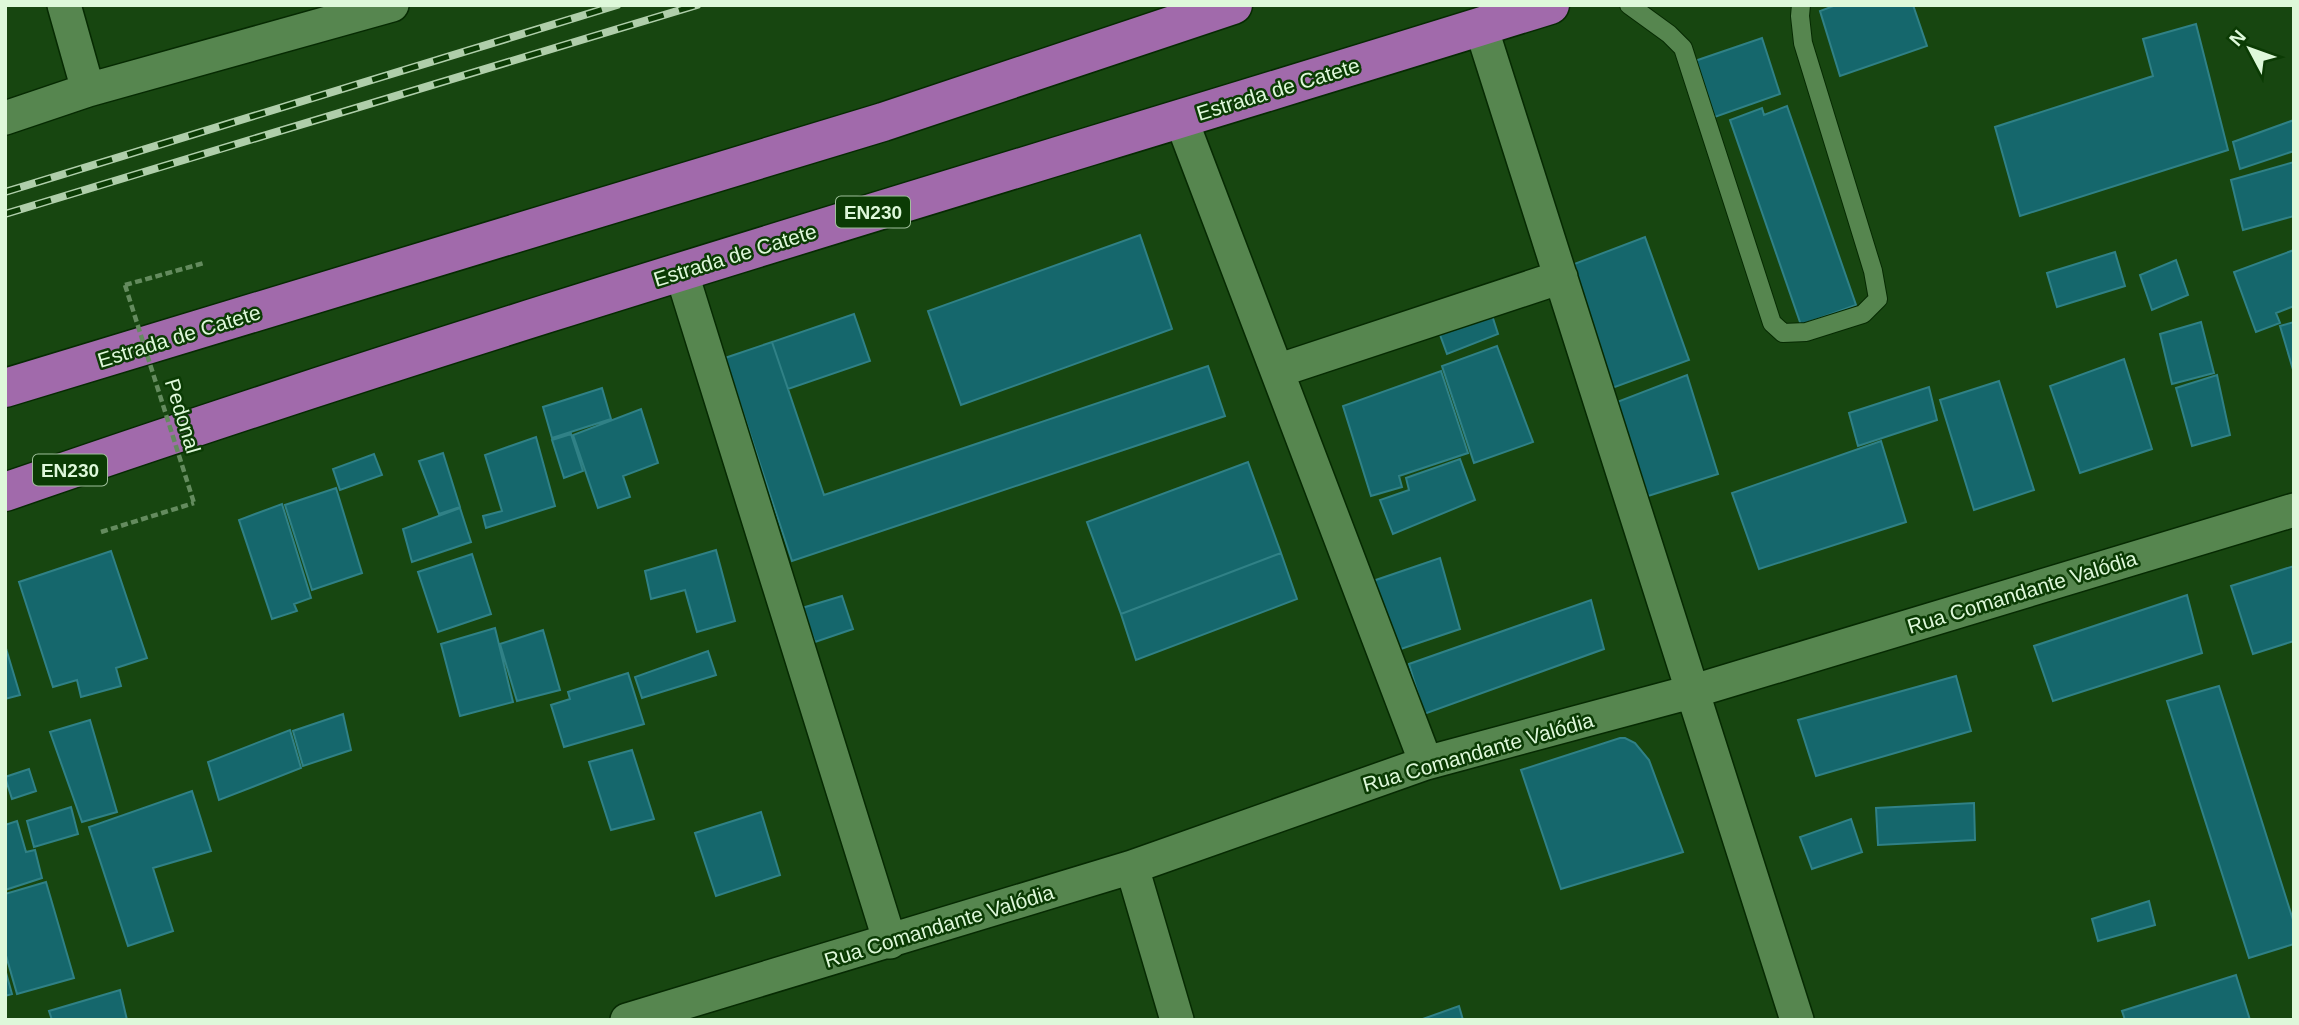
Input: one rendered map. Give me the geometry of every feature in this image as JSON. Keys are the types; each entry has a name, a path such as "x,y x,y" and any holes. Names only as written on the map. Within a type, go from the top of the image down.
{"highway":[{"name":"Estrada de Catete","path":"5,388 883,122 1233,5"},
{"name":"Estrada de Catete","path":"5,492 681,271 1550,5"}],"street":[{"path":"64,5 88,90"},
{"path":"5,118 88,90 391,5"},
{"path":"1481,27 1797,1020"},
{"path":"1181,118 1426,763"},
{"path":"681,271 890,942"},
{"path":"1277,371 1561,277"},
{"name":"Rua Comandante Valódia","path":"627,1020 1132,867 1426,763 1693,691 2294,510"},
{"path":"1132,867 1177,1020"}],"lane":[{"path":"1629,5 1669,34 1683,48 1772,323 1783,333 1806,332 1863,314 1878,299 1873,271 1803,43 1801,5"}],"path":[{"name":"Pedonal","path":"101,532 194,503 125,285 204,263"}],"building":[{"path":"1836,5 1913,5 1927,46 1840,76 1820,11"},
{"path":"2196,24 2228,150 2020,216 1995,127 2153,76 2143,39"},
{"path":"1762,38 1780,94 1709,119 1692,62"},
{"path":"1787,106 1856,305 1801,325 1730,120 1762,108 1764,115"},
{"path":"2294,120 2294,151 2240,169 2233,142"},
{"path":"2294,162 2294,216 2243,230 2231,180"},
{"path":"1140,235 1172,329 961,405 928,311"},
{"path":"1645,237 1689,360 1612,388 1569,266"},
{"path":"2294,250 2294,306 2276,313 2280,323 2256,332 2234,272"},
{"path":"2115,252 2125,286 2057,307 2047,273"},
{"path":"2176,260 2188,295 2152,310 2140,275"},
{"path":"1491,312 1498,334 1447,354 1439,332"},
{"path":"854,314 870,361 788,389 772,342"},
{"path":"2201,322 2214,373 2172,384 2160,334"},
{"path":"2294,322 2294,373 2280,326"},
{"path":"772,342 824,495 1208,366 1225,416 792,561 725,358"},
{"path":"1497,346 1533,442 1474,463 1442,366"},
{"path":"2124,359 2152,449 2080,473 2050,386"},
{"path":"1441,371 1468,453 1399,476 1402,487 1371,496 1343,406"},
{"path":"1687,375 1718,474 1648,496 1617,402"},
{"path":"2217,375 2230,435 2192,446 2176,388"},
{"path":"1999,381 2034,490 1974,510 1940,400"},
{"path":"1929,387 1937,420 1858,446 1849,413"},
{"path":"602,388 611,419 552,438 543,407"},
{"path":"641,409 658,463 623,476 630,497 598,508 573,435"},
{"path":"571,434 583,471 564,478 552,440"},
{"path":"536,437 555,506 486,528 483,516 502,511 485,455"},
{"path":"1881,441 1906,522 1759,569 1732,493"},
{"path":"443,453 460,507 439,514 419,461"},
{"path":"374,454 382,475 340,490 333,469"},
{"path":"1460,459 1475,500 1393,534 1380,500 1409,490 1406,478"},
{"path":"1248,462 1281,553 1121,614 1087,522"},
{"path":"336,488 362,573 312,590 285,505"},
{"path":"282,504 311,598 294,604 297,611 272,619 239,520"},
{"path":"460,508 471,542 412,562 403,529"},
{"path":"716,550 735,621 697,632 685,590 651,599 645,571"},
{"path":"111,551 147,658 116,668 121,686 81,697 77,680 53,687 19,582"},
{"path":"1281,553 1297,599 1136,660 1121,614"},
{"path":"472,554 491,614 438,632 418,572"},
{"path":"1440,558 1460,629 1392,652 1370,582"},
{"path":"2294,566 2294,641 2253,654 2231,586"},
{"path":"2187,595 2202,653 2053,701 2034,646"},
{"path":"842,596 853,629 815,642 802,608"},
{"path":"1591,600 1604,649 1424,714 1409,664"},
{"path":"495,628 513,702 460,716 441,644"},
{"path":"543,630 560,690 517,701 500,644"},
{"path":"5,645 20,695 5,699"},
{"path":"708,651 716,675 642,698 635,677"},
{"path":"628,673 644,724 564,747 551,705 570,699 568,692"},
{"path":"1956,676 1971,731 1816,776 1798,720"},
{"path":"2219,686 2294,923 2294,944 2249,958 2167,701"},
{"path":"343,714 351,750 303,766 293,731"},
{"path":"90,720 117,812 82,822 50,732"},
{"path":"290,730 301,768 219,800 208,762"},
{"path":"1620,738 1635,743 1649,760 1683,852 1561,889 1521,770"},
{"path":"632,750 654,819 611,830 589,762"},
{"path":"29,769 36,791 12,799 5,777"},
{"path":"192,791 211,851 153,868 173,931 128,946 89,827"},
{"path":"1974,803 1975,840 1878,845 1876,808"},
{"path":"71,807 78,834 34,847 27,821"},
{"path":"761,812 780,875 716,896 695,833"},
{"path":"1851,819 1862,852 1812,869 1800,837"},
{"path":"17,821 26,852 35,850 42,878 5,890 5,825"},
{"path":"46,882 74,978 17,994 5,952 5,894"},
{"path":"2149,901 2155,925 2098,941 2092,919"},
{"path":"5,969 12,994 5,996"},
{"path":"2236,975 2250,1020 2125,1020 2122,1011"},
{"path":"120,990 127,1020 52,1020 49,1011"},
{"path":"1459,1006 1463,1020 1420,1020"}],"railway":[{"path":"5,192 617,5"},
{"path":"5,214 697,5"}]}
